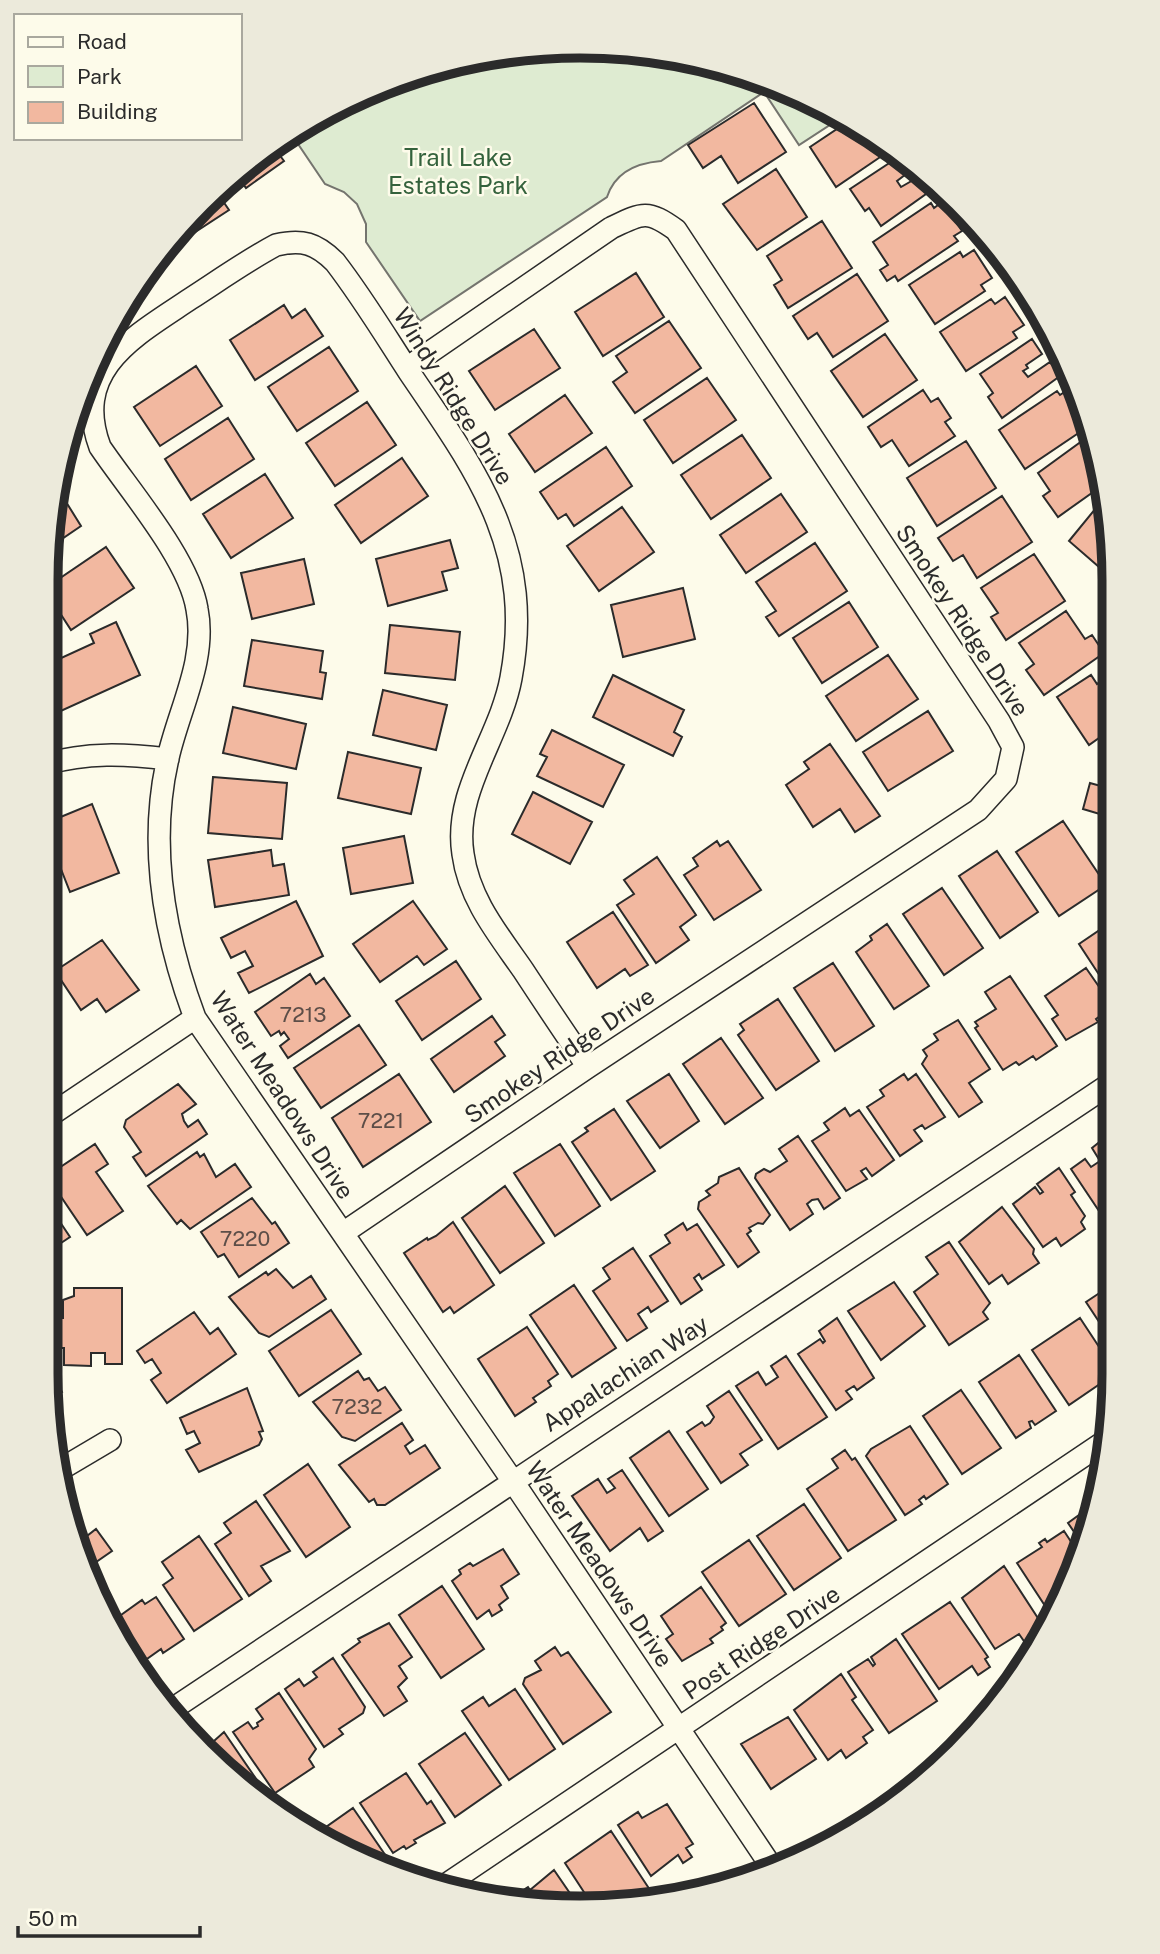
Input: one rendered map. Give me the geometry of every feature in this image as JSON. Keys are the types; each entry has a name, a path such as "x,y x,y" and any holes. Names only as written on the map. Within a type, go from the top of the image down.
{"street":[{"name":"Smokey Ridge Drive","path":"343,1233 588,1067 978,810 1006,779 1013,747 676,230 657,216 641,214 611,228 407,368"},
{"name":"Windy Ridge Drive","path":"302,240 320,247 335,262 481,481 500,527 514,583 516,613 512,676 506,702 466,800 463,854 468,879 488,918 588,1067"},
{"name":"Water Meadows Drive","path":"94,391 116,353 255,256 276,245 302,240"},
{"name":"Water Meadows Drive","path":"85,414 100,447 178,561 197,607 198,654 167,759 160,820 162,894 168,930 195,1017 512,1479 768,1861"},
{"path":"58,761 73,757 119,754 167,759"},
{"path":"58,1110 195,1017"},
{"name":"Appalachian Way","path":"177,1706 512,1479 1102,1089"},
{"path":"66,1466 110,1440"},
{"name":"Post Ridge Drive","path":"453,1880 1097,1447"}],"green space":[{"name":"Trail Lake Estates Park","path":"614,59 682,68 748,85 811,112 832,123 799,145 764,92 661,161 628,170 615,181 607,197 420,321 366,242 366,224 357,204 344,192 325,184 297,142 349,112 412,85 512,62"}],"building":[{"path":"754,103 786,152 738,183 721,156 703,168 688,145"},
{"path":"840,127 883,155 836,187 810,147"},
{"path":"279,154 284,161 246,188 242,182"},
{"path":"892,161 907,173 897,181 901,187 914,179 929,192 881,226 869,208 865,211 850,189"},
{"path":"776,169 807,217 757,250 723,204"},
{"path":"222,200 229,210 188,235"},
{"path":"931,203 934,208 941,203 947,209 962,231 954,236 958,241 898,281 895,276 887,281 880,270 888,265 873,242"},
{"path":"822,221 852,268 788,308 774,285 782,280 767,256"},
{"path":"974,250 992,278 981,285 985,291 935,324 909,285 960,252 963,257"},
{"path":"636,273 664,317 603,356 575,312"},
{"path":"857,274 888,321 833,357 817,333 808,339 793,316"},
{"path":"1005,297 1024,325 1013,332 1017,338 966,371 940,332 991,299 995,304"},
{"path":"284,305 292,318 305,309 323,336 255,380 230,340"},
{"path":"669,321 701,368 635,413 613,382 627,372 616,356"},
{"path":"534,329 560,368 495,410 469,371"},
{"path":"885,334 917,380 863,417 831,371"},
{"path":"1032,339 1042,354 1026,365 1028,368 1023,371 1028,377 1050,362 1060,376 1002,418 988,397 993,393 980,374"},
{"path":"329,347 358,391 297,431 268,387"},
{"path":"196,366 222,406 160,446 134,407"},
{"path":"707,378 736,420 673,463 644,420"},
{"path":"923,390 931,402 938,398 951,418 945,422 955,436 909,466 892,440 881,447 868,427"},
{"path":"1057,391 1060,395 1066,391 1080,432 1025,469 999,430"},
{"path":"565,395 592,433 535,472 509,434"},
{"path":"367,402 396,445 335,486 306,443"},
{"path":"228,418 254,459 191,500 165,459"},
{"path":"742,435 771,478 711,519 681,475"},
{"path":"1083,440 1094,491 1058,517 1043,496 1050,491 1038,473"},
{"path":"966,441 996,488 937,526 907,478"},
{"path":"606,447 632,486 574,526 566,514 558,519 540,492"},
{"path":"402,458 428,496 361,543 335,505"},
{"path":"265,474 293,518 231,558 203,514"},
{"path":"781,494 807,532 746,573 720,535"},
{"path":"1002,496 1032,542 977,578 963,555 953,561 938,538"},
{"path":"64,499 81,526 59,541"},
{"path":"622,507 654,552 599,591 567,546"},
{"path":"1097,507 1102,569 1069,541"},
{"path":"450,540 458,568 442,572 447,590 388,606 376,559"},
{"path":"815,543 847,591 779,636 766,617 776,611 756,582"},
{"path":"106,547 134,588 71,630 58,610 58,580"},
{"path":"1034,554 1065,601 1006,640 991,617 998,613 981,588"},
{"path":"304,559 314,604 252,619 241,573"},
{"path":"683,588 695,639 623,657 611,605"},
{"path":"849,602 878,647 822,683 793,638"},
{"path":"1066,611 1085,639 1092,635 1102,654 1044,695 1026,670 1034,664 1019,643"},
{"path":"116,622 140,675 58,712 58,659 94,643 90,634"},
{"path":"390,625 460,632 455,680 385,673"},
{"path":"252,640 323,651 320,672 326,673 322,699 244,686"},
{"path":"888,655 918,699 856,741 826,696"},
{"path":"613,675 684,710 674,732 682,737 673,756 593,717"},
{"path":"1091,675 1097,684 1102,681 1102,736 1089,745 1057,697"},
{"path":"383,690 447,705 436,750 373,735"},
{"path":"233,707 306,724 296,769 223,753"},
{"path":"928,711 953,751 888,791 863,752"},
{"path":"552,730 624,765 603,807 537,776 547,757 540,754"},
{"path":"830,744 880,816 855,832 840,809 813,827 786,785 809,769 804,762"},
{"path":"348,752 421,768 411,814 338,798"},
{"path":"213,777 287,783 282,839 208,833"},
{"path":"1090,783 1102,786 1102,815 1083,809"},
{"path":"533,792 592,822 570,864 512,834"},
{"path":"92,804 119,873 70,892 58,862 58,818"},
{"path":"1063,821 1102,879 1102,888 1059,916 1016,852"},
{"path":"404,836 413,883 351,894 343,848"},
{"path":"717,841 720,846 728,841 761,890 714,920 684,875 698,866 693,858"},
{"path":"271,850 273,866 284,864 289,895 215,907 208,860"},
{"path":"997,851 1038,912 1000,938 959,876"},
{"path":"657,857 696,915 680,927 689,940 656,963 617,905 634,894 624,880"},
{"path":"942,888 983,948 944,975 903,914"},
{"path":"296,901 323,956 249,993 238,973 253,966 245,951 231,958 221,938"},
{"path":"413,901 447,949 424,965 417,956 380,982 353,944"},
{"path":"613,912 648,965 630,976 625,969 597,988 567,942"},
{"path":"887,924 929,986 894,1009 856,952 872,940 870,936"},
{"path":"1102,928 1102,979 1079,944"},
{"path":"102,940 139,990 106,1012 97,999 81,1010 58,976 58,969"},
{"path":"456,961 481,999 422,1040 396,1001"},
{"path":"833,963 874,1026 835,1051 794,988"},
{"path":"1086,968 1102,991 1102,1015 1096,1019 1098,1022 1066,1040 1052,1019 1058,1015 1045,996"},
{"path":"310,974 316,984 324,978 350,1016 288,1058 280,1046 289,1039 284,1032 281,1035 279,1031 271,1036 255,1012"},
{"path":"1010,976 1057,1046 1036,1060 1033,1056 1019,1065 1016,1062 1003,1070 975,1028 978,1026 975,1022 996,1009 985,992"},
{"path":"778,999 819,1061 776,1090 738,1035 744,1030 740,1024"},
{"path":"492,1016 505,1035 495,1042 505,1056 454,1092 431,1059"},
{"path":"958,1020 990,1069 969,1083 982,1102 959,1117 922,1064 927,1056 923,1050 938,1040 934,1034"},
{"path":"359,1025 386,1065 321,1108 294,1068"},
{"path":"721,1038 763,1098 725,1124 683,1064"},
{"path":"399,1074 431,1122 363,1167 332,1118"},
{"path":"669,1074 699,1121 660,1148 627,1101"},
{"path":"904,1074 908,1080 916,1074 945,1117 925,1129 922,1125 914,1130 922,1141 900,1156 867,1107 884,1096 880,1090"},
{"path":"178,1084 196,1104 182,1114 184,1121 188,1127 198,1120 207,1134 146,1176 133,1157 141,1152 124,1127 126,1120"},
{"path":"845,1108 850,1116 859,1110 894,1160 872,1176 866,1168 861,1171 867,1179 846,1191 812,1141 829,1130 824,1123"},
{"path":"614,1109 655,1171 611,1200 572,1142 588,1131 585,1128"},
{"path":"798,1136 840,1198 824,1209 818,1199 812,1200 807,1204 813,1214 790,1230 755,1178 756,1174 764,1169 770,1172 787,1161 779,1149"},
{"path":"1102,1140 1102,1216 1071,1169 1085,1159 1091,1167 1100,1161 1092,1148"},
{"path":"95,1144 108,1164 96,1172 123,1211 87,1235 58,1192 58,1169"},
{"path":"560,1144 600,1206 555,1236 514,1173"},
{"path":"197,1152 200,1157 204,1154 216,1177 235,1164 251,1187 190,1229 181,1220 177,1224 148,1186"},
{"path":"739,1168 770,1215 763,1224 758,1223 749,1228 751,1231 747,1234 759,1252 738,1267 698,1209 699,1202 710,1195 706,1191 718,1183 719,1177"},
{"path":"1059,1168 1075,1192 1071,1195 1085,1216 1081,1222 1085,1229 1061,1246 1056,1238 1043,1247 1013,1204 1035,1187 1040,1194 1043,1192 1037,1184"},
{"path":"505,1186 544,1243 500,1273 462,1218"},
{"path":"252,1198 272,1224 275,1222 289,1243 239,1277 224,1254 218,1257 201,1232"},
{"path":"1002,1207 1034,1249 1033,1254 1039,1263 1008,1284 1002,1275 989,1284 959,1242"},
{"path":"58,1219 70,1237 58,1245"},
{"path":"453,1222 494,1285 454,1313 450,1307 443,1312 404,1253 427,1238 428,1240 436,1236"},
{"path":"683,1223 687,1230 697,1224 724,1265 702,1279 699,1274 694,1278 702,1290 681,1304 650,1256 670,1243 665,1235"},
{"path":"949,1242 990,1303 983,1312 988,1319 949,1345 914,1292 938,1274 926,1257"},
{"path":"633,1248 668,1301 651,1312 648,1307 638,1314 647,1328 627,1341 593,1291 610,1279 603,1268"},
{"path":"276,1269 293,1288 311,1276 326,1299 269,1337 259,1333 229,1297 266,1272 268,1275"},
{"path":"894,1282 925,1326 881,1360 848,1311"},
{"path":"574,1285 616,1348 572,1377 530,1315"},
{"path":"74,1288 122,1288 122,1364 105,1364 105,1353 91,1353 91,1366 64,1365 64,1348 58,1348 58,1318 63,1318 63,1300 74,1296"},
{"path":"1102,1291 1102,1326 1086,1302"},
{"path":"331,1310 361,1354 299,1396 269,1351"},
{"path":"194,1312 210,1334 218,1328 236,1354 167,1403 151,1380 161,1373 152,1359 145,1363 137,1351"},
{"path":"837,1318 874,1378 857,1390 854,1386 846,1391 852,1399 836,1410 798,1354 820,1339 823,1343 825,1341 819,1331"},
{"path":"1080,1318 1102,1351 1102,1383 1069,1405 1032,1350"},
{"path":"527,1327 558,1374 548,1381 551,1386 533,1398 536,1402 515,1416 478,1359"},
{"path":"1019,1355 1056,1411 1035,1425 1032,1421 1029,1422 1031,1428 1016,1438 979,1382"},
{"path":"786,1356 827,1417 778,1449 736,1386 758,1372 766,1385 778,1377 771,1366"},
{"path":"358,1371 364,1380 369,1378 378,1391 385,1387 401,1410 355,1441 342,1437 313,1402"},
{"path":"247,1388 263,1431 259,1432 262,1439 259,1445 199,1472 186,1450 200,1443 194,1431 187,1434 180,1418"},
{"path":"961,1390 1001,1448 962,1474 923,1416"},
{"path":"729,1391 762,1440 740,1454 748,1465 721,1483 687,1432 702,1422 705,1426 710,1423 714,1417 707,1406"},
{"path":"402,1423 413,1440 405,1446 410,1454 425,1445 440,1468 385,1505 377,1505 374,1499 369,1502 339,1465"},
{"path":"910,1426 948,1484 926,1499 924,1496 919,1500 922,1504 905,1515 866,1456 871,1449"},
{"path":"669,1431 708,1489 669,1516 630,1458"},
{"path":"845,1450 852,1460 855,1458 896,1520 848,1551 807,1489 838,1468 832,1459"},
{"path":"308,1464 350,1527 306,1557 264,1495"},
{"path":"622,1470 663,1531 648,1541 640,1528 610,1551 572,1496 598,1479 607,1493 615,1488 608,1479"},
{"path":"256,1501 290,1551 261,1566 271,1581 249,1596 215,1544 231,1533 224,1523"},
{"path":"804,1504 841,1558 794,1590 757,1536"},
{"path":"1083,1512 1077,1536 1068,1523"},
{"path":"96,1529 112,1551 94,1564 84,1538"},
{"path":"1064,1531 1074,1546 1046,1608 1017,1563 1042,1547 1039,1543 1045,1539 1047,1542"},
{"path":"199,1536 242,1599 194,1631 163,1585 173,1578 162,1562"},
{"path":"749,1540 786,1594 739,1626 702,1572"},
{"path":"503,1549 519,1574 501,1586 508,1598 499,1605 502,1610 492,1616 489,1610 477,1619 452,1581 461,1574 459,1570 470,1563 473,1566"},
{"path":"1004,1566 1040,1621 1026,1644 1019,1634 995,1649 962,1598"},
{"path":"442,1586 484,1649 441,1678 399,1615"},
{"path":"701,1587 726,1623 721,1627 723,1630 710,1639 713,1643 682,1661 666,1639 673,1634 661,1616"},
{"path":"156,1597 184,1639 163,1653 161,1649 144,1661 118,1617 142,1600 145,1604"},
{"path":"950,1602 988,1657 985,1659 990,1667 978,1675 972,1666 939,1689 902,1634"},
{"path":"389,1623 412,1657 399,1666 407,1678 398,1687 407,1701 384,1716 342,1655 360,1642 358,1639"},
{"path":"896,1639 937,1701 889,1733 848,1672 868,1659 873,1666 875,1664 871,1657"},
{"path":"555,1647 561,1656 568,1652 611,1712 563,1744 523,1684 525,1678 541,1670 535,1661"},
{"path":"333,1658 365,1707 363,1713 339,1729 343,1734 324,1747 285,1689 299,1679 304,1686 317,1677 313,1672"},
{"path":"841,1674 856,1697 852,1700 873,1730 863,1737 867,1743 846,1758 841,1750 828,1760 794,1710"},
{"path":"515,1689 555,1749 509,1780 462,1711 483,1697 489,1706"},
{"path":"279,1693 316,1749 309,1759 314,1767 275,1793 233,1732 248,1722 253,1729 258,1726 257,1723 263,1719 256,1709"},
{"path":"788,1717 816,1759 771,1789 741,1744"},
{"path":"224,1732 263,1788 236,1767 211,1743"},
{"path":"465,1733 501,1785 455,1817 419,1764"},
{"path":"406,1773 427,1804 431,1801 445,1823 414,1840 416,1843 406,1849 404,1846 393,1853 360,1803"},
{"path":"667,1804 693,1844 686,1848 692,1857 683,1863 678,1855 651,1876 618,1825 638,1812 642,1818"},
{"path":"353,1808 388,1859 349,1842 324,1829"},
{"path":"611,1831 651,1891 586,1896 565,1863"},
{"path":"554,1870 572,1896 519,1893 528,1887 530,1890"}]}
